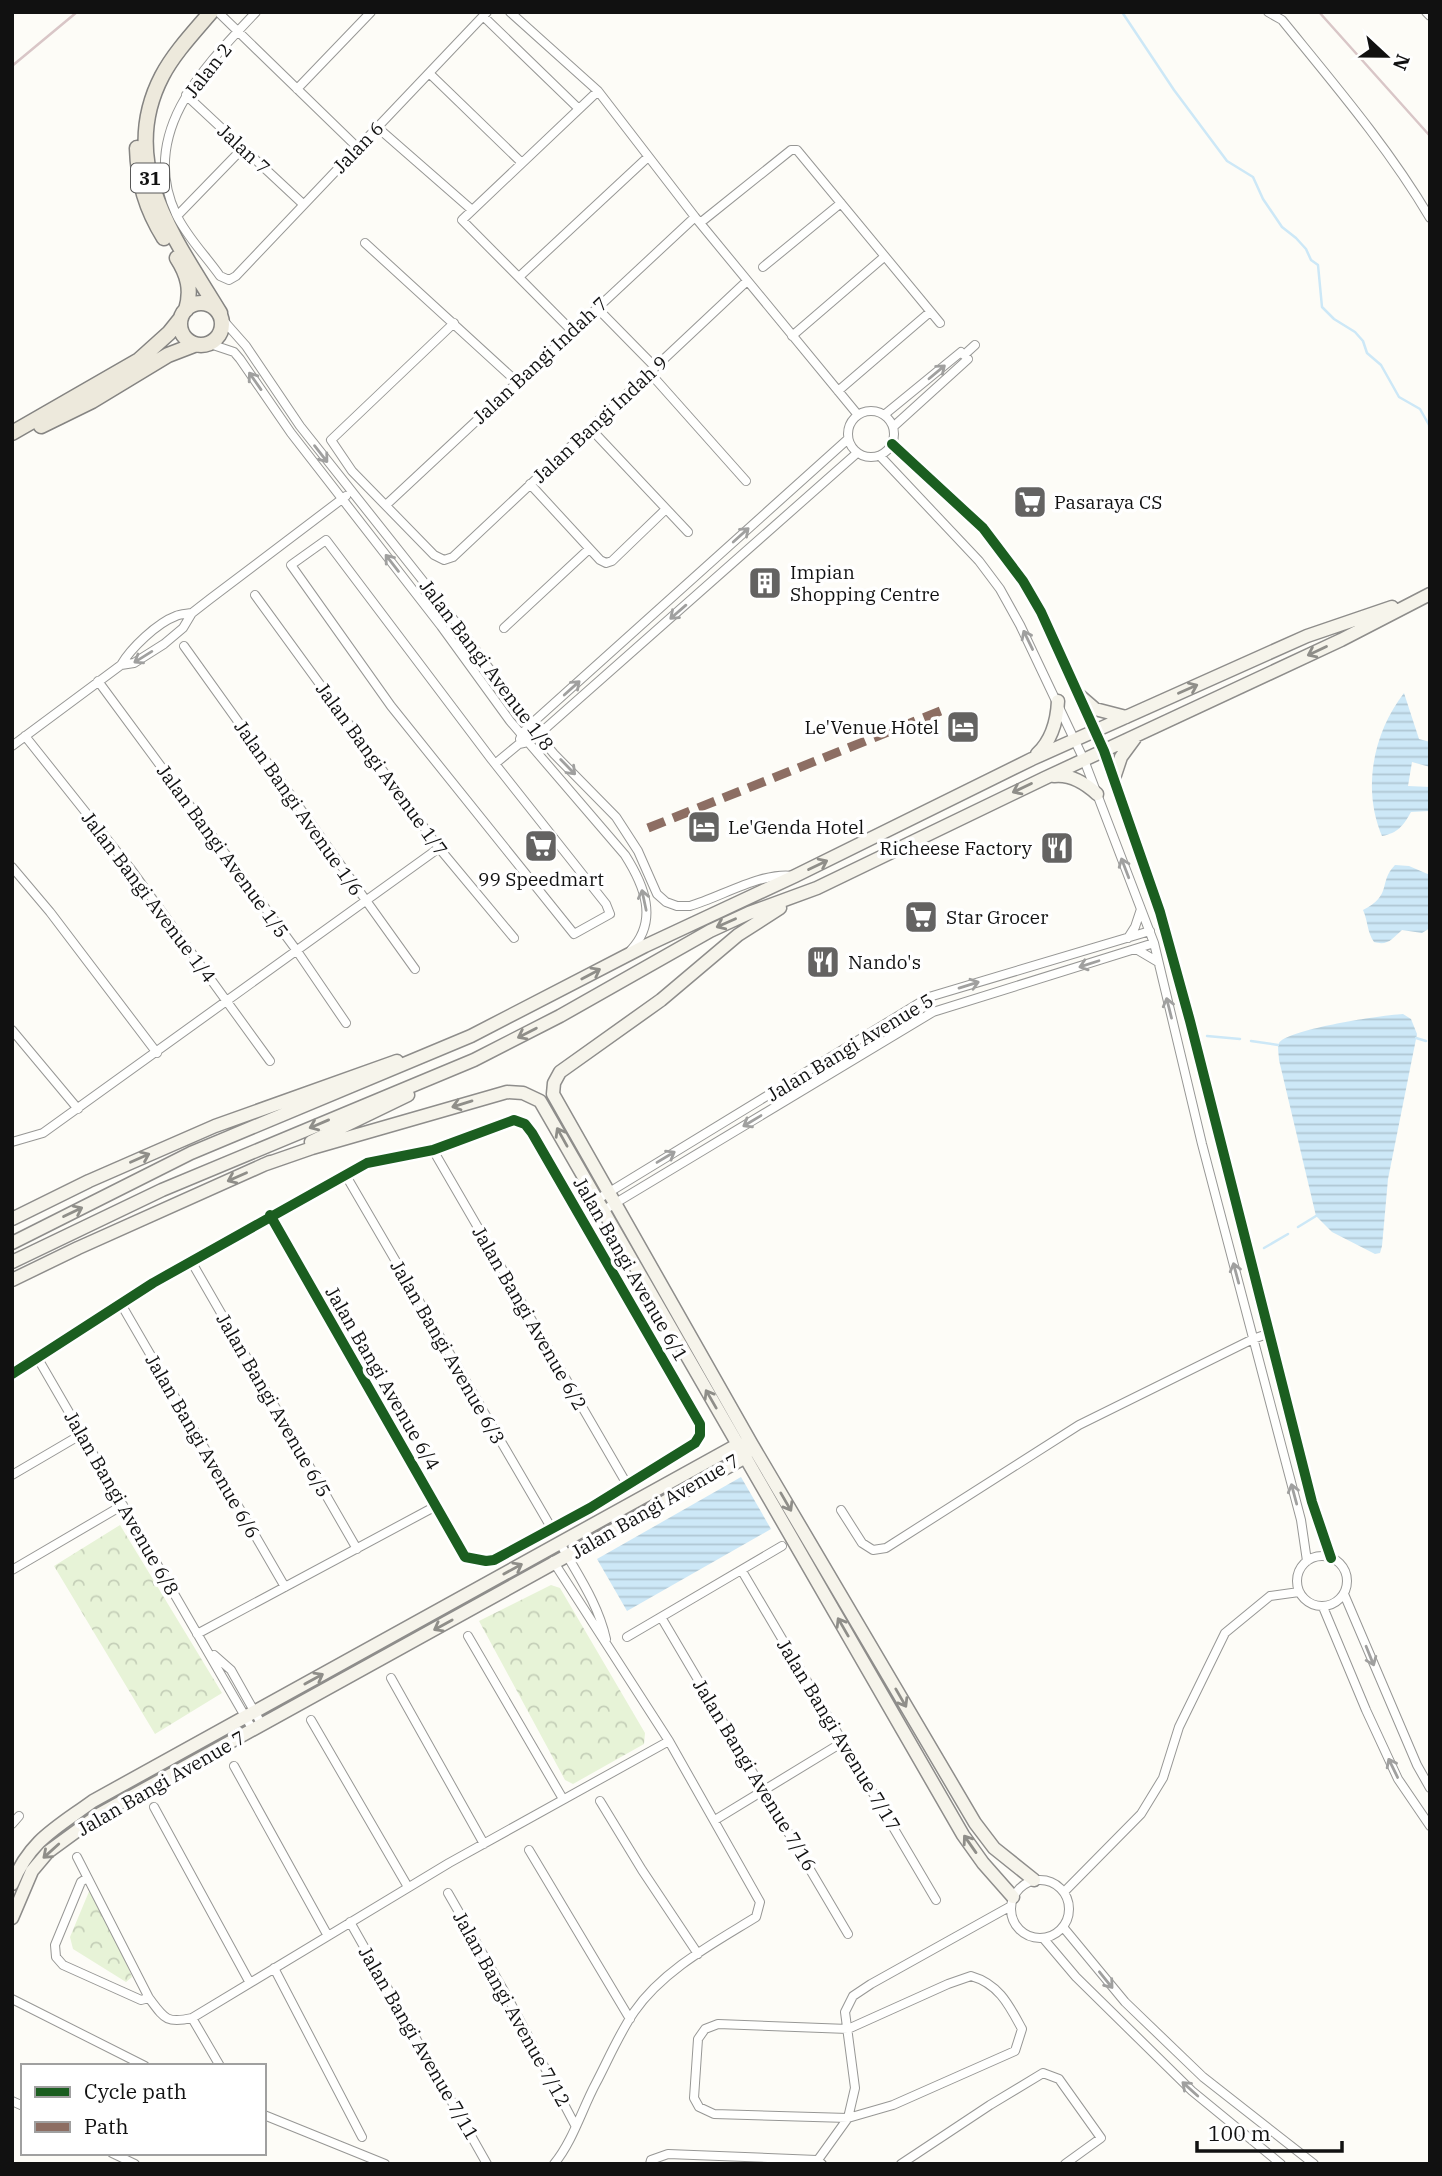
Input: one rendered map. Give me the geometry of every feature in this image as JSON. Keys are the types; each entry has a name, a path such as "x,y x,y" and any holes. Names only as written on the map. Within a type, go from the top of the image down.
{"main road":[{"name":"31","path":"211,12 162,76 150,108 146,142 153,193 162,216 221,316"},
{"name":"31","path":"183,314 190,289 187,278 153,221 143,198 138,170 137,136 145,97 160,67 190,38"},
{"path":"194,304 213,306 221,316 221,334 210,344 194,345 168,355 92,401 17,438 12,435 139,360 169,333 183,314 194,304"},
{"path":"183,314 182,334 194,345"},
{"path":"1012,1902 963,1835 744,1458 606,1201 553,1094 554,1083 560,1072 661,1000 759,920 817,888 1341,640 1430,594"},
{"path":"12,1242 191,1153 471,1036 621,958 1032,759 1307,636 1412,602"},
{"path":"1080,696 1095,709 1126,717"},
{"path":"1032,759 1049,739 1055,727 1058,701"},
{"path":"1114,778 1126,747 1140,733"},
{"path":"1045,778 1069,776 1097,794"},
{"path":"12,1280 369,1115 560,1016 710,931 749,913 817,888"},
{"path":"12,1219 89,1181 235,1118 471,1036"},
{"path":"12,1262 162,1190 474,1060"},
{"path":"264,1165 338,1140 496,1094 516,1091 540,1101 606,1201 975,1823 994,1848 1034,1880"},
{"name":"Jalan Bangi Avenue 7","path":"12,1884 22,1861 42,1838 93,1801 737,1445 751,1443"},
{"name":"Jalan Bangi Avenue 7","path":"12,1918 32,1871 48,1852 100,1814 744,1458 751,1443"},
{"path":"141,1774 149,1788"}],"street":[{"path":"218,12 357,148"},
{"name":"Jalan 2","path":"229,280 220,275 177,216 164,173 165,151 169,132 186,95 256,12"},
{"path":"297,89 371,12"},
{"path":"510,12 598,91 698,220 858,415"},
{"path":"1268,12 1282,20 1357,112 1411,186 1430,218"},
{"path":"1426,12 1430,16"},
{"path":"485,14 579,109"},
{"name":"Jalan 6","path":"229,280 485,14"},
{"path":"429,73 522,163"},
{"path":"572,331 462,220 598,91"},
{"name":"Jalan 7","path":"186,95 303,204"},
{"path":"377,127 472,210"},
{"path":"177,216 243,148"},
{"name":"Jalan Bangi Indah 7","path":"386,505 597,308 698,220 791,150 797,150 841,203"},
{"path":"519,277 648,157"},
{"path":"763,267 841,203 940,323"},
{"path":"365,243 517,382"},
{"path":"792,336 884,257"},
{"name":"Jalan Bangi Indah 9","path":"386,505 434,555 444,560 453,556 747,281"},
{"path":"597,308 746,481"},
{"path":"838,391 930,312"},
{"name":"Jalan Bangi Avenue 1/8","path":"221,316 246,346 300,426 454,620 530,725 616,817 638,851 657,894 666,902 677,906 690,906 769,877 785,874 795,876"},
{"path":"386,505 352,471 331,440 454,323"},
{"name":"Jalan Bangi Avenue 1/8","path":"210,344 234,352 240,359 290,433 522,734 523,743 605,830 636,874 647,907 646,922 637,943 621,958"},
{"path":"964,355 975,345"},
{"path":"884,415 961,352 968,359 893,427"},
{"path":"871,411 884,415 893,427 892,444 880,456 864,457 848,439 849,426 858,415 871,411"},
{"path":"590,428 688,532"},
{"path":"522,734 848,439"},
{"path":"892,444 965,511 1004,555 1041,612 1104,751 1160,912 1312,1502 1331,1558"},
{"path":"496,763 538,735 858,453"},
{"path":"880,456 979,561 1000,589 1058,701 1084,760 1154,943 1301,1520 1307,1561"},
{"path":"530,485 600,560 606,563 612,561 666,509"},
{"path":"121,664 134,663 164,643 183,628 192,613 351,492"},
{"path":"326,540 496,763 606,904 610,914 574,934 391,706 291,565 326,540"},
{"path":"504,628 589,548"},
{"name":"Jalan Bangi Avenue 1/7","path":"255,595 439,848 514,939"},
{"path":"12,746 121,664 129,652 154,631 176,616 192,613"},
{"name":"Jalan Bangi Avenue 1/6","path":"184,646 415,969"},
{"name":"Jalan Bangi Avenue 1/5","path":"98,681 297,951 346,1023"},
{"name":"Jalan Bangi Avenue 1/4","path":"25,736 127,864 270,1061"},
{"path":"12,1142 43,1133 78,1109 439,848"},
{"path":"12,867 54,917 157,1053"},
{"path":"1128,938 1141,908"},
{"path":"1160,912 1160,934 1172,958"},
{"path":"1150,931 1160,934"},
{"name":"Jalan Bangi Avenue 5","path":"606,1201 929,997 1150,931"},
{"path":"1154,943 1160,934"},
{"name":"Jalan Bangi Avenue 5","path":"606,1201 933,1012 1154,943"},
{"path":"1136,949 1158,962"},
{"path":"12,1030 78,1109"},
{"path":"1180,1052 1197,1048"},
{"name":"Jalan Bangi Avenue 6/1","path":"433,1150 514,1120 525,1124 532,1133 700,1424 701,1435 695,1443 628,1486"},
{"path":"12,1374 191,1261 345,1174 367,1163 433,1150"},
{"name":"Jalan Bangi Avenue 6/2","path":"433,1150 628,1486"},
{"name":"Jalan Bangi Avenue 6/3","path":"345,1174 552,1529"},
{"name":"Jalan Bangi Avenue 6/4","path":"270,1215 465,1557 494,1560 552,1529"},
{"name":"Jalan Bangi Avenue 6/5","path":"191,1261 357,1549"},
{"name":"Jalan Bangi Avenue 6/6","path":"121,1304 285,1587"},
{"path":"841,1510 863,1543 873,1550 886,1548 1079,1425 1270,1333"},
{"name":"Jalan Bangi Avenue 6/8","path":"37,1357 197,1634 257,1727"},
{"path":"12,1475 82,1434"},
{"path":"552,1529 628,1486"},
{"path":"12,1570 123,1505"},
{"path":"197,1634 436,1506"},
{"path":"560,1543 589,1592 602,1623 606,1642"},
{"path":"627,1637 782,1546"},
{"path":"547,1550 593,1627 606,1642 669,1741 760,1902 756,1917 698,1954 657,1986 630,2019 564,2151 554,2164"},
{"path":"1315,1557 1338,1561 1347,1580 1344,1594 1335,1603 1323,1606 1309,1603 1299,1592 1299,1572 1307,1561 1315,1557"},
{"name":"Jalan Bangi Avenue 7/17","path":"742,1571 936,1900"},
{"path":"1064,1892 1142,1814 1163,1778 1179,1727 1225,1633 1270,1596 1299,1592"},
{"path":"1344,1594 1417,1765 1430,1788"},
{"path":"1323,1606 1398,1779 1430,1826"},
{"name":"Jalan Bangi Avenue 7/16","path":"661,1617 848,1934"},
{"path":"468,1636 563,1799"},
{"path":"391,1678 484,1844"},
{"path":"311,1720 408,1887"},
{"path":"77,1857 149,1998 164,2018 176,2022 192,2018 408,1887 669,1741"},
{"path":"715,1820 843,1742"},
{"path":"234,1766 328,1936"},
{"path":"600,1801 698,1954"},
{"path":"154,1807 250,1983"},
{"path":"12,1824 19,1816"},
{"path":"529,1850 630,2019"},
{"path":"87,1878 81,1882 55,1945 56,1957 63,1965 141,2000 149,1998"},
{"path":"650,2164 651,2160 668,2154 818,2162 848,2118 855,2088 845,2012 853,1996 1012,1902 1022,1886 1034,1880 1051,1881 1064,1892 1069,1913 1063,1927 1054,1935 1033,1938 1016,1926 1012,1917 1012,1902"},
{"name":"Jalan Bangi Avenue 7/12","path":"448,1894 508,1998 575,2125"},
{"name":"Jalan Bangi Avenue 7/11","path":"350,1922 487,2164"},
{"path":"1063,1927 1125,2002 1195,2069 1314,2164"},
{"path":"1043,1938 1076,1977 1192,2091 1281,2164"},
{"path":"274,1968 362,2137"},
{"path":"971,1976 985,1980 1003,1995 1021,2029 1015,2050 894,2105 848,2118 714,2114 699,2107 694,2098 698,2039 705,2029 718,2024 848,2029 971,1976"},
{"path":"12,1999 141,2064"},
{"path":"192,2018 219,2064"},
{"path":"901,2164 1043,2073 1059,2079 1101,2137 1065,2164"},
{"path":"266,2116 385,2164"},
{"path":"116,2155 135,2164"}],"green space":[{"path":"120,1525 222,1693 155,1734 54,1566"},
{"path":"551,1585 560,1588 645,1733 644,1744 573,1784 565,1780 479,1621"},
{"path":"93,1882 132,1977 126,1982 73,1949 70,1937"}],"water":[{"path":"1404,693 1419,739 1430,742 1430,767 1412,762 1408,786 1430,787 1430,811 1411,812 1400,828 1382,836 1373,799 1374,762 1385,726"},
{"path":"1395,865 1409,866 1430,875 1430,928 1422,933 1402,930 1386,942 1374,942 1363,910 1382,894 1387,877"},
{"path":"1403,1014 1411,1019 1417,1034 1388,1179 1382,1246 1380,1253 1375,1254 1332,1232 1316,1216 1278,1047 1286,1038 1317,1028"},
{"path":"741,1477 771,1529 627,1611 597,1559"}],"waterway":[{"path":"1122,12 1174,90 1227,161 1253,177 1263,199 1282,227 1296,238 1311,260 1318,265 1322,307 1363,341 1367,353 1381,365 1399,397 1420,409 1429,425 1430,437"},
{"path":"1207,1036 1240,1039"},
{"path":"1416,1038 1426,1041"},
{"path":"1251,1041 1278,1045"},
{"path":"1298,1227 1316,1216"},
{"path":"1264,1248 1288,1234"}],"railway":[{"path":"12,66 77,12"},
{"path":"1319,12 1430,136"}],"marked path":[{"path":"648,828 948,708"}],"cycle path":[{"path":"892,444 983,528 1023,581 1041,612 1104,751 1160,912 1312,1502 1331,1558"},
{"path":"12,1374 153,1283 367,1163 433,1150 514,1120 525,1124 532,1133 700,1424 700,1435 695,1443 590,1508 494,1560 465,1557 270,1215"}],"place":[{"name":"Pasaraya CS","path":"1030,502"},
{"name":"Impian Shopping Centre","path":"765,583"},
{"name":"Le'Venue Hotel","path":"963,727"},
{"name":"Le'Genda Hotel","path":"704,827"},
{"name":"99 Speedmart","path":"541,846"},
{"name":"Richeese Factory","path":"1057,848"},
{"name":"Star Grocer","path":"921,917"},
{"name":"Nando's","path":"823,962"}]}
